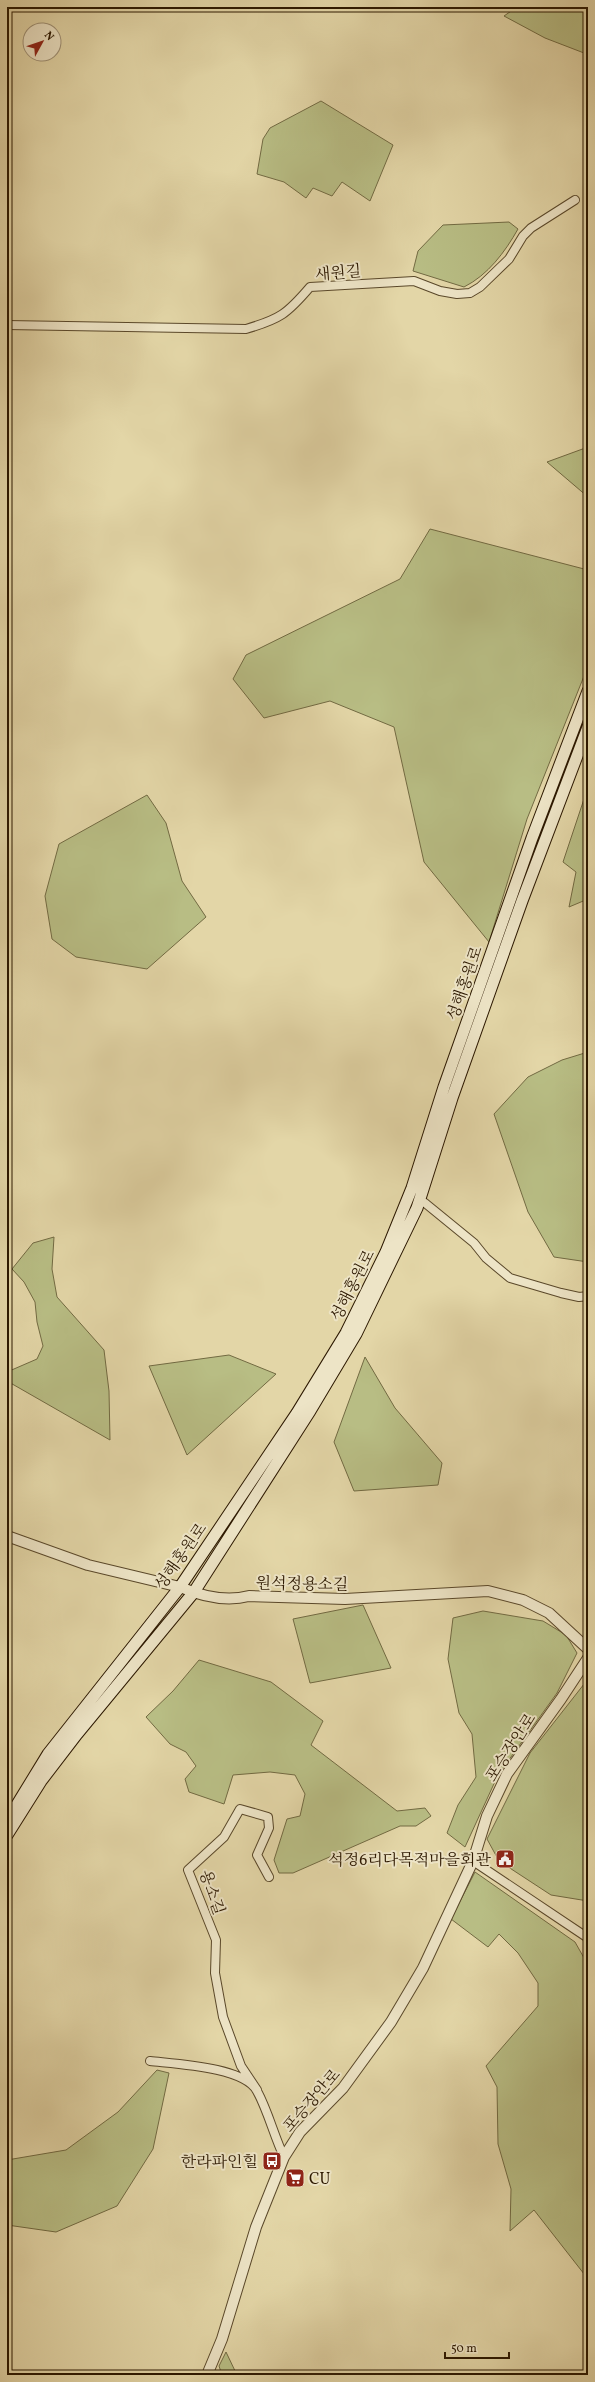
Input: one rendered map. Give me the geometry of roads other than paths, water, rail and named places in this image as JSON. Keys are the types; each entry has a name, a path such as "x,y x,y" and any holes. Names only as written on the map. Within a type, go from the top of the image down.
{"main road":[{"name":"성해홍원로","path":"7,1821 48,1754 180,1586 297,1413 346,1333 386,1252 412,1188 444,1088 532,838 588,691"},
{"name":"성해홍원로","path":"7,1835 41,1781 73,1739 194,1592 310,1411 356,1334 418,1208 452,1098 519,908 588,727"}],"street":[{"name":"새원길","path":"7,325 246,329 274,321 291,310 310,287 414,281 440,291 457,294 470,293 480,287 509,259 523,236 532,228 575,200"},
{"path":"424,1204 474,1243 486,1258 510,1278 561,1293 579,1297 588,1296"},
{"name":"원석정용소길","path":"7,1536 88,1565 180,1586 194,1592 234,1600 249,1596 345,1600 488,1591 523,1600 549,1613 588,1649"},
{"name":"포승장안로","path":"207,2375 222,2339 256,2227 284,2157 300,2132 319,2110 343,2088 391,2022 423,1968 473,1860 487,1816 507,1774 524,1748 561,1699 588,1658"},
{"name":"용소길","path":"269,1877 257,1855 269,1828 268,1817 240,1808 224,1836 188,1870 216,1940 215,1973 223,2017 241,2066 257,2090 284,2157"},
{"path":"473,1860 588,1938"},
{"path":"150,2061 217,2070 238,2077 257,2090"}],"place":[{"name":"석정6리다목적마을회관","path":"505,1859"},
{"name":"한라파인힐","path":"272,2161"},
{"name":"CU","path":"295,2178"}]}
